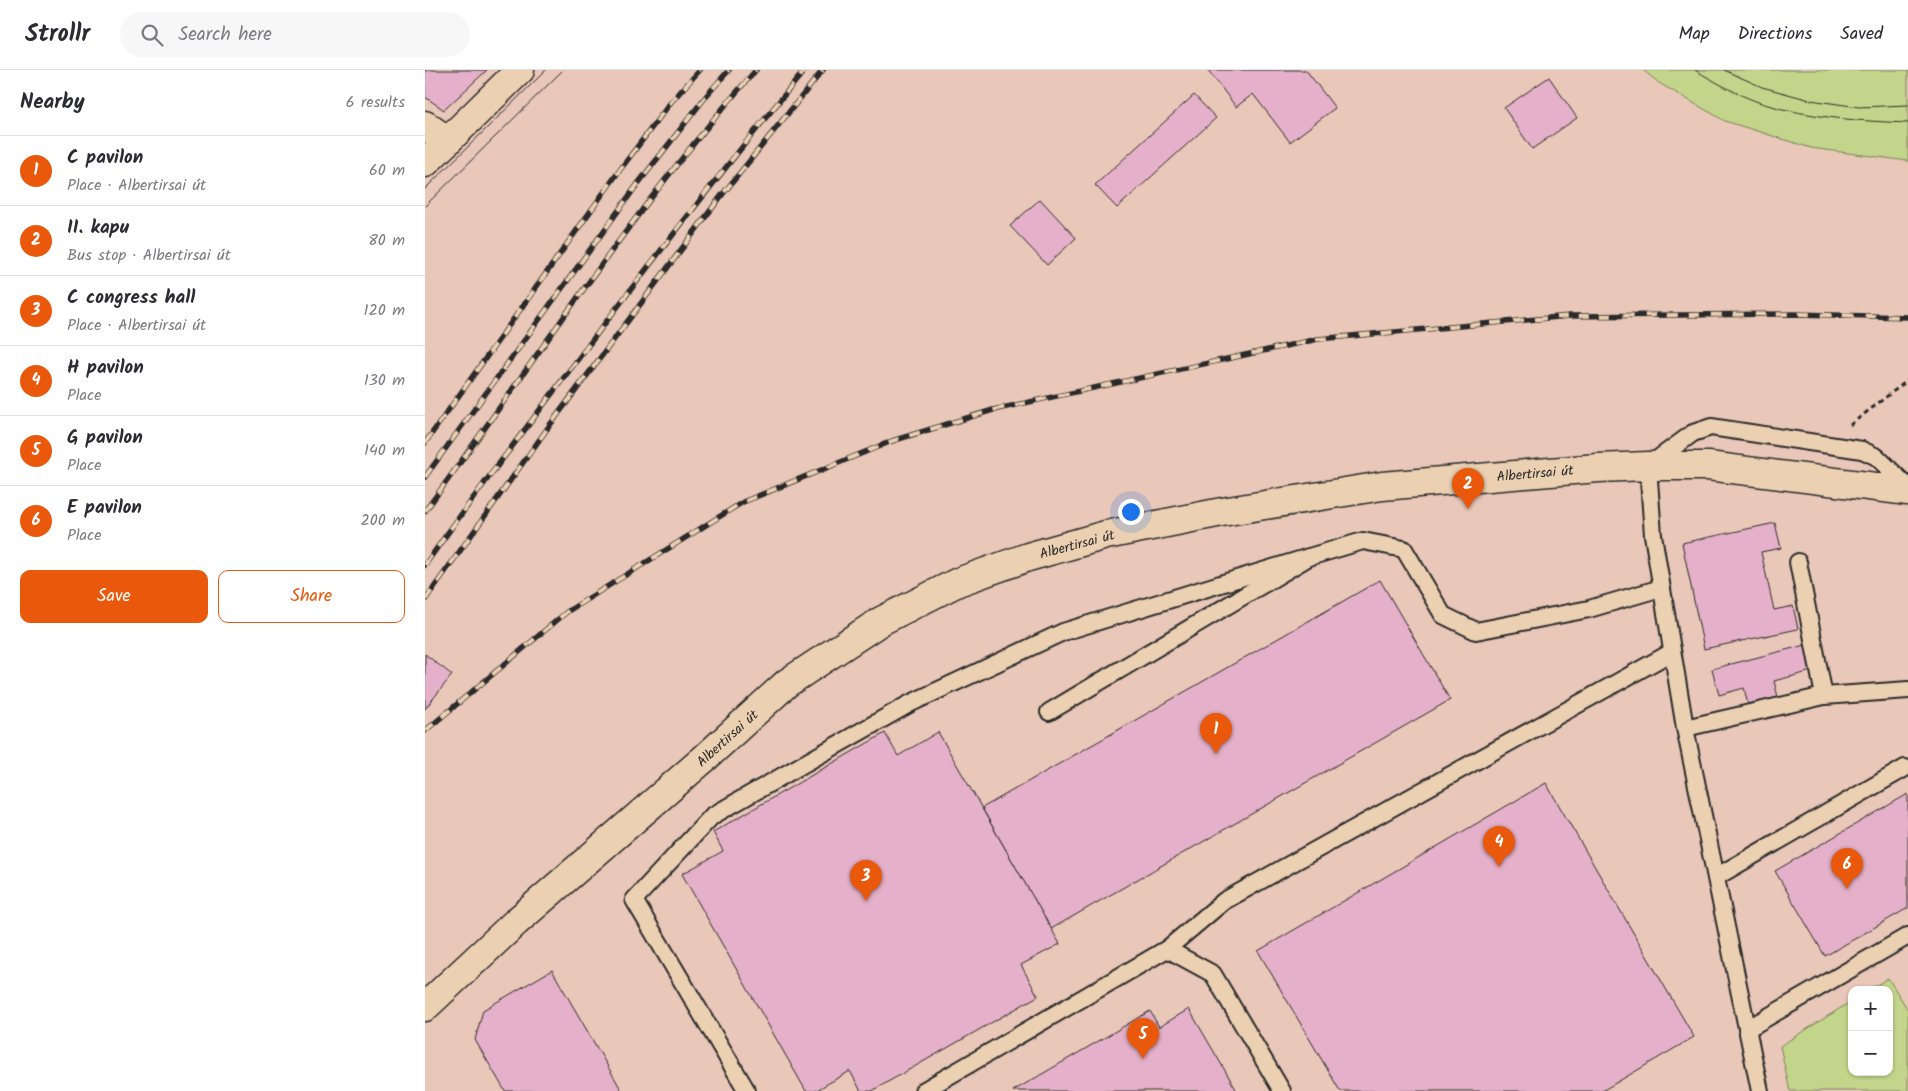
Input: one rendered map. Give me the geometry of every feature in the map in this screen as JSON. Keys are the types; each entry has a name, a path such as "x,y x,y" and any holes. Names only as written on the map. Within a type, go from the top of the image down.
{"street":[{"path":"425,163 520,70"},
{"path":"425,125 448,141"},
{"name":"Albertirsai út","path":"425,1007 517,922 787,683 881,621 958,582 1028,557 1106,535 1222,512 1382,486 1598,468 1708,466 1908,489"}],"lane":[{"path":"1760,1091 1685,728 1653,535 1648,466 1693,433 1711,427 1862,450 1877,457 1908,489"},
{"path":"747,1091 634,900 712,816 909,704 1063,632 1363,541 1404,549 1443,614 1476,631 1589,609 1661,588"},
{"path":"1049,712 1309,557"},
{"path":"1798,562 1824,696"},
{"path":"923,1091 1167,949 1224,901 1672,652"},
{"path":"1685,728 1824,696 1908,690"},
{"path":"1716,877 1905,768"},
{"path":"1747,1029 1908,936"},
{"path":"1167,949 1213,974 1283,1091"}],"path":[{"path":"1826,444 1908,380"}],"green space":[{"path":"1643,70 1908,70 1908,161 1811,148 1725,121 1659,83"},
{"path":"1888,978 1893,986 1875,986"},
{"path":"1893,986 1908,1010 1908,1091 1790,1091 1780,1046 1848,1004 1848,1076 1893,1076"}],"building":[{"path":"425,70 487,70 444,110 425,97"},
{"path":"1208,70 1306,70 1335,108 1290,142 1253,94 1236,107"},
{"path":"1549,77 1577,118 1532,149 1504,108"},
{"path":"1194,95 1216,118 1117,208 1095,185"},
{"path":"1040,199 1076,238 1047,265 1010,226"},
{"path":"1775,523 1781,548 1761,552 1774,610 1793,606 1798,629 1704,649 1682,543"},
{"path":"1380,580 1450,700 1051,929 982,808"},
{"path":"1805,645 1812,671 1774,681 1778,697 1748,705 1744,688 1719,695 1712,669"},
{"path":"425,654 452,675 425,709"},
{"path":"938,732 1060,944 1021,965 1038,996 872,1091 861,1091 850,1071 815,1091 806,1091 682,874 723,851 713,832 885,733 898,756"},
{"path":"1546,783 1694,1037 1602,1091 1340,1091 1258,951"},
{"path":"1908,794 1908,908 1825,956 1775,871"},
{"path":"552,970 622,1091 505,1091 475,1040 483,1010"},
{"path":"1189,1009 1237,1091 1013,1091 1150,1011 1159,1027"}],"tram line":[{"path":"425,189 546,70"},
{"path":"425,206 563,70"},
{"path":"1695,70 1747,97 1782,109 1836,118 1908,123"},
{"path":"1724,70 1762,87 1810,100 1859,107 1908,105"}],"railway":[{"path":"425,443 622,167 671,102 700,70"},
{"path":"425,477 637,185 707,95 729,70"},
{"path":"425,511 626,231 711,122 756,70"},
{"path":"425,565 478,491 700,199 805,70"},
{"path":"425,600 547,429 722,195 823,70"},
{"path":"425,731 568,611 743,502 892,441 993,410 1318,339 1570,316 1796,314 1908,317"}],"place":[{"name":"II. kapu","path":"1468,509"},
{"name":"C pavilon","path":"1216,754"},
{"name":"H pavilon","path":"1499,867"},
{"name":"E pavilon","path":"1847,889"},
{"name":"C congress hall","path":"866,901"},
{"name":"G pavilon","path":"1143,1059"}]}
